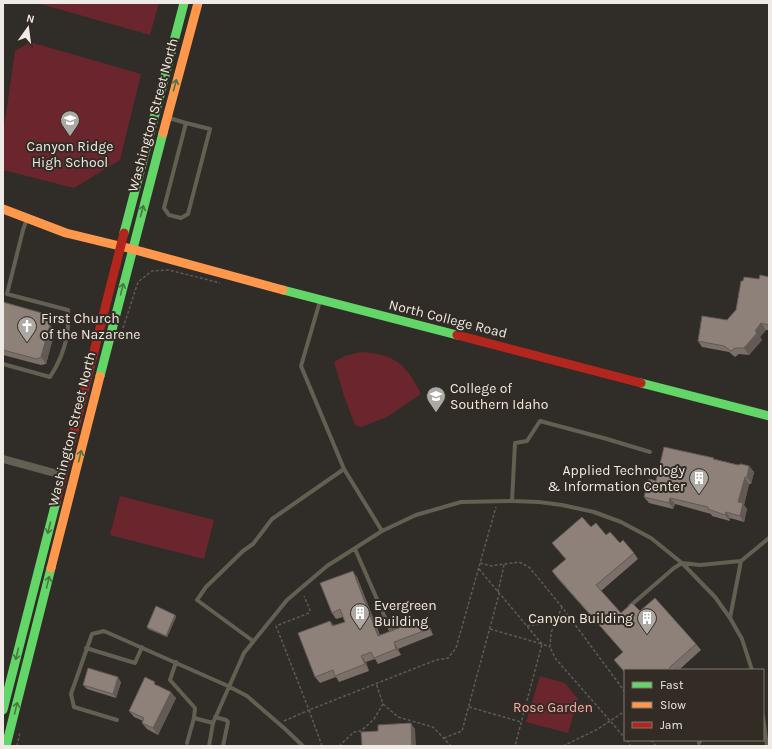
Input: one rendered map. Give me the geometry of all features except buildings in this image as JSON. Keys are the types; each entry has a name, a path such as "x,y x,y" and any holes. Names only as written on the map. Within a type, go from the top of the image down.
{"main road":[{"name":"Washington Street North","path":"3,710 184,3"},
{"name":"Washington Street North","path":"6,746 132,249 198,3"},
{"name":"North College Road","path":"3,209 66,233 122,246 320,300 769,416"}],"street":[{"path":"3,460 62,475"}],"lane":[{"path":"167,117 210,129 188,214 181,218 169,215 164,208 186,123"},
{"path":"3,364 50,378 61,357 68,334 68,310 7,294 27,218"},
{"path":"320,300 301,366 344,469 364,504 382,531"},
{"path":"512,501 515,443 527,441 540,421 650,452"},
{"path":"253,641 197,600 206,588 243,551 253,544 272,519 344,469"},
{"path":"210,746 215,717 244,653 287,600 328,566 382,531 416,515 461,502 512,501 562,505 594,512 621,522 651,538 682,563 715,597 730,618 742,639 752,669"},
{"path":"627,609 674,568 682,563 700,565 741,561 769,538"},
{"path":"355,549 391,631 399,629"},
{"path":"730,618 741,561"},
{"path":"117,720 74,707 71,694 92,634 104,631 176,662 247,696 303,746"},
{"path":"86,648 135,663 142,647"},
{"path":"176,662 170,680 195,708 194,718 187,743"},
{"path":"215,717 228,722 223,746"},
{"path":"194,718 213,723"},
{"path":"764,723 768,746"}],"path":[{"path":"138,282 152,271 169,270 221,283"},
{"path":"279,723 436,660 448,658 456,648 498,501"},
{"path":"480,562 492,566 519,562 529,567 562,607 624,691"},
{"path":"444,738 462,731 490,629 504,565"},
{"path":"478,569 542,644"},
{"path":"304,596 310,610 309,613 276,626 322,746"},
{"path":"562,607 551,633 550,647 555,658 624,737"},
{"path":"526,626 555,622"},
{"path":"490,629 550,647"},
{"path":"515,746 542,644"},
{"path":"376,684 383,704 398,717 432,726 451,746"},
{"path":"339,746 354,732 361,731 374,718 383,704"},
{"path":"469,707 521,722"},
{"path":"564,746 598,729 624,712"}],"green space":[{"path":"37,3 159,3 150,35"},
{"path":"30,42 141,74 120,160 74,188 3,170 3,135 15,51"},
{"path":"361,352 383,355 398,362 410,375 421,394 387,417 361,427 355,425 344,396 334,362 345,356"},
{"path":"120,496 214,520 204,559 110,535"},
{"name":"Rose Garden","path":"540,676 565,683 578,699 568,733 526,722"}],"traffic: fast":[{"path":"124,233 184,3"},
{"path":"100,376 163,133"},
{"path":"283,290 457,335"},
{"path":"641,383 769,416"},
{"path":"3,710 56,502"},
{"path":"6,746 51,568"}],"traffic: slow":[{"path":"163,133 198,3"},
{"path":"3,209 66,233 132,249 283,290"},
{"path":"51,568 100,376"}],"traffic: jam":[{"path":"56,502 124,233"},
{"path":"457,335 641,383"}],"place":[{"name":"Canyon Ridge High School","path":"70,137"},
{"name":"First Church of the Nazarene","path":"27,343"},
{"name":"College of Southern Idaho","path":"436,413"},
{"name":"Applied Technology & Information Center","path":"699,495"},
{"name":"Evergreen Building","path":"360,630"},
{"name":"Canyon Building","path":"647,635"}]}
